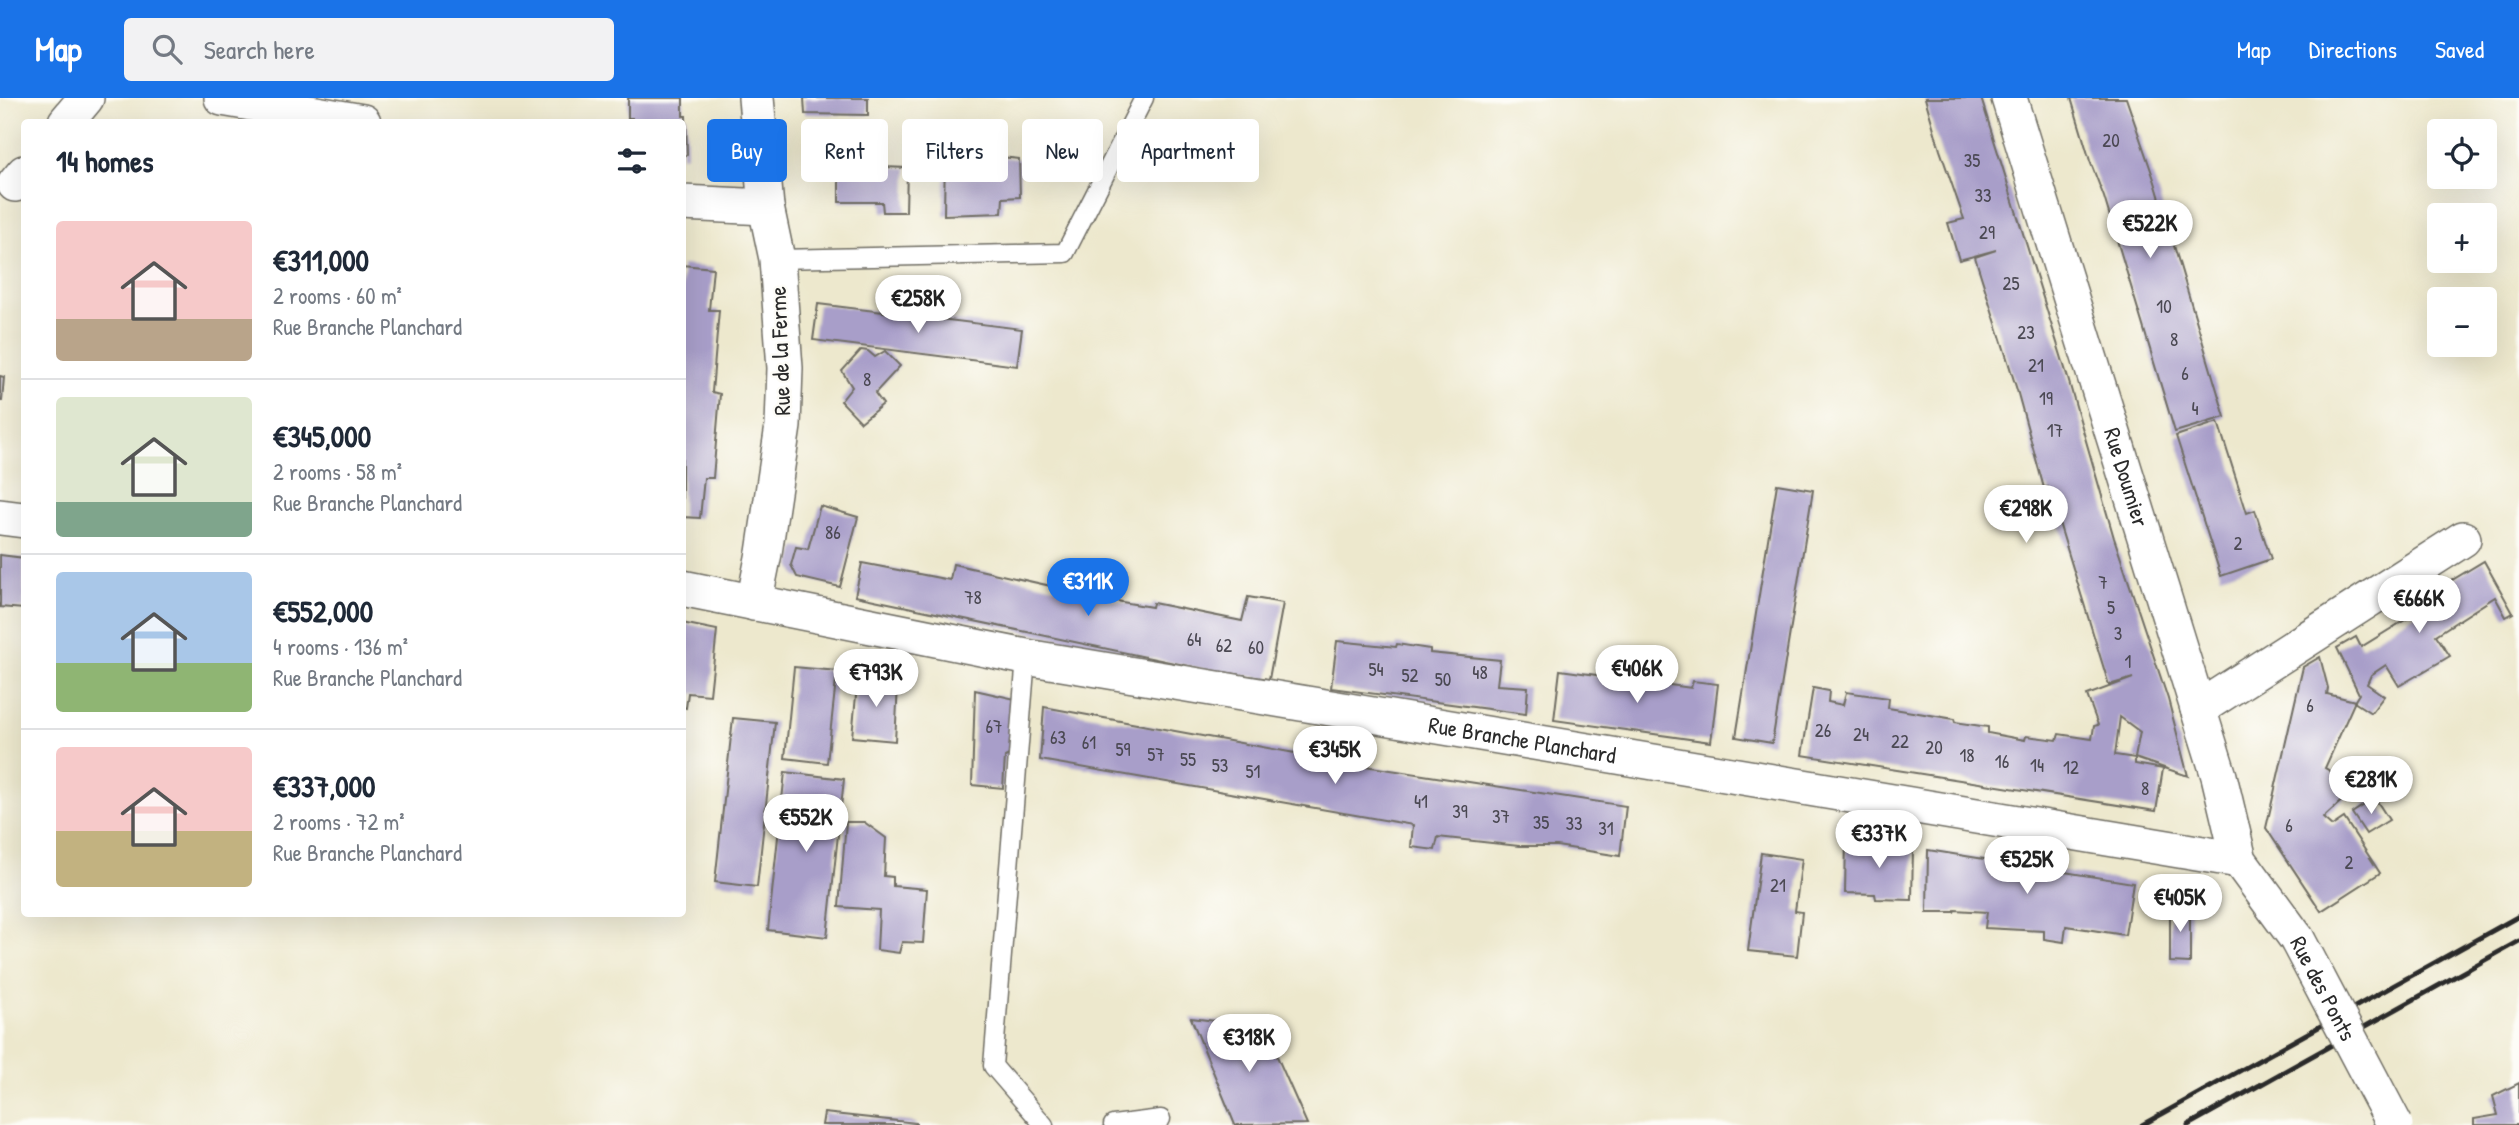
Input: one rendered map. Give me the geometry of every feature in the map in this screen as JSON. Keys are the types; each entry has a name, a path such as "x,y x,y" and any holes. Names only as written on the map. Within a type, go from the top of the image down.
{"street":[{"path":"68,119 86,98"},
{"path":"222,98 345,119"},
{"name":"Rue de la Ferme","path":"754,603 783,426 785,368 777,259 766,207 755,98"},
{"name":"Rue Doumier","path":"2009,98 2219,776 2239,860"},
{"path":"686,203 766,207"},
{"path":"0,517 21,520"},
{"path":"2198,709 2463,539"},
{"name":"Rue Branche Planchard","path":"686,589 1026,657 2239,860"},
{"name":"Rue des Ponts","path":"2239,860 2297,939 2395,1125"}],"lane":[{"path":"777,259 1065,253 1144,98"},
{"path":"1026,657 993,1066 1044,1125"},
{"path":"1113,1125 1161,1119"}],"building":[{"path":"628,98 683,98 683,116 686,116 687,155 686,119 628,118"},
{"path":"804,98 868,98 868,115 805,114"},
{"path":"1925,98 1981,98 2067,375 2114,538 2168,699 2188,776 2135,758 2135,764 2163,769 2156,811 1802,755 1813,688 1829,691 1828,702 1843,705 1846,692 1889,698 1888,708 1954,719 1955,722 1988,727 1988,733 2025,740 2026,736 2057,740 2059,734 2092,739 2094,726 2098,725 2087,695 2133,678 2109,685 2048,487 2044,488 2017,390 1975,257 1996,250 1959,260 1948,223 1964,219","holes":["2120,717 2140,732 2135,758 2115,755"]},
{"path":"2071,98 2126,98 2155,182 2225,417 2175,432"},
{"path":"1008,158 1019,159 1020,197 1003,198 1002,213 944,215 945,182 1008,182"},
{"path":"888,167 902,168 902,182 907,182 906,212 883,212 882,202 839,202 839,182 888,182"},
{"path":"686,265 713,268 709,310 719,310 712,392 720,394 713,478 704,478 700,518 686,517"},
{"path":"818,304 1022,329 1017,366 813,340"},
{"path":"861,350 868,351 875,357 885,351 900,366 875,393 883,404 861,422 841,401 852,387 842,371"},
{"path":"0,376 4,377 2,401 0,401"},
{"path":"2218,422 2247,513 2255,510 2271,559 2221,576 2176,436"},
{"path":"1777,484 1813,490 1772,743 1736,737"},
{"path":"820,506 858,517 840,587 797,577 791,565 796,547 808,549"},
{"path":"0,555 21,558 21,609 0,607"},
{"path":"2484,561 2513,613 2506,617 2495,597 2436,635 2450,656 2399,686 2386,665 2371,675 2367,684 2384,696 2371,713 2354,702 2359,694 2337,648 2356,637 2361,647 2439,599 2434,591"},
{"path":"862,563 950,580 953,564 1122,602 1152,607 1153,603 1242,621 1248,597 1283,603 1269,679 1203,669 855,596"},
{"path":"686,624 717,630 710,695 688,693 686,708"},
{"path":"1337,641 1396,647 1397,644 1430,649 1430,653 1500,660 1497,685 1528,687 1526,714 1331,688"},
{"path":"2320,657 2327,694 2355,701 2325,768 2341,777 2347,767 2355,778 2347,784 2352,791 2323,818 2332,826 2344,818 2380,873 2321,911 2266,828 2303,667"},
{"path":"794,667 837,671 827,763 785,758"},
{"path":"1560,670 1691,688 1693,681 1718,684 1711,742 1554,720"},
{"path":"858,675 891,679 898,685 895,741 852,737"},
{"path":"975,690 1015,699 1013,753 1005,757 1003,788 972,785"},
{"path":"1044,707 1371,767 1626,806 1620,856 1557,846 1519,846 1438,837 1435,850 1411,847 1413,825 1040,760"},
{"path":"733,718 775,722 757,887 715,882"},
{"path":"785,772 844,779 827,937 768,930"},
{"path":"2375,798 2389,820 2366,834 2352,813"},
{"path":"846,822 864,822 886,838 884,876 893,877 893,886 927,889 923,943 902,942 899,953 877,950 879,910 839,907"},
{"path":"1846,838 1913,848 1912,900 1876,899 1875,894 1845,893"},
{"path":"1928,850 2133,883 2125,935 2066,926 2064,942 2044,939 2044,931 1985,928 1987,912 1927,912"},
{"path":"1761,853 1802,859 1795,911 1802,912 1797,956 1748,951"},
{"path":"2170,905 2190,906 2190,963 2170,962"},
{"path":"1191,1018 1264,1027 1307,1124 1235,1125"},
{"path":"2519,1083 2519,1125 2474,1125 2474,1119 2498,1115 2493,1096"},
{"path":"824,1113 916,1123 916,1125 822,1125"}],"railway":[{"path":"2142,1125 2519,916"},
{"path":"2188,1125 2519,941"}]}
